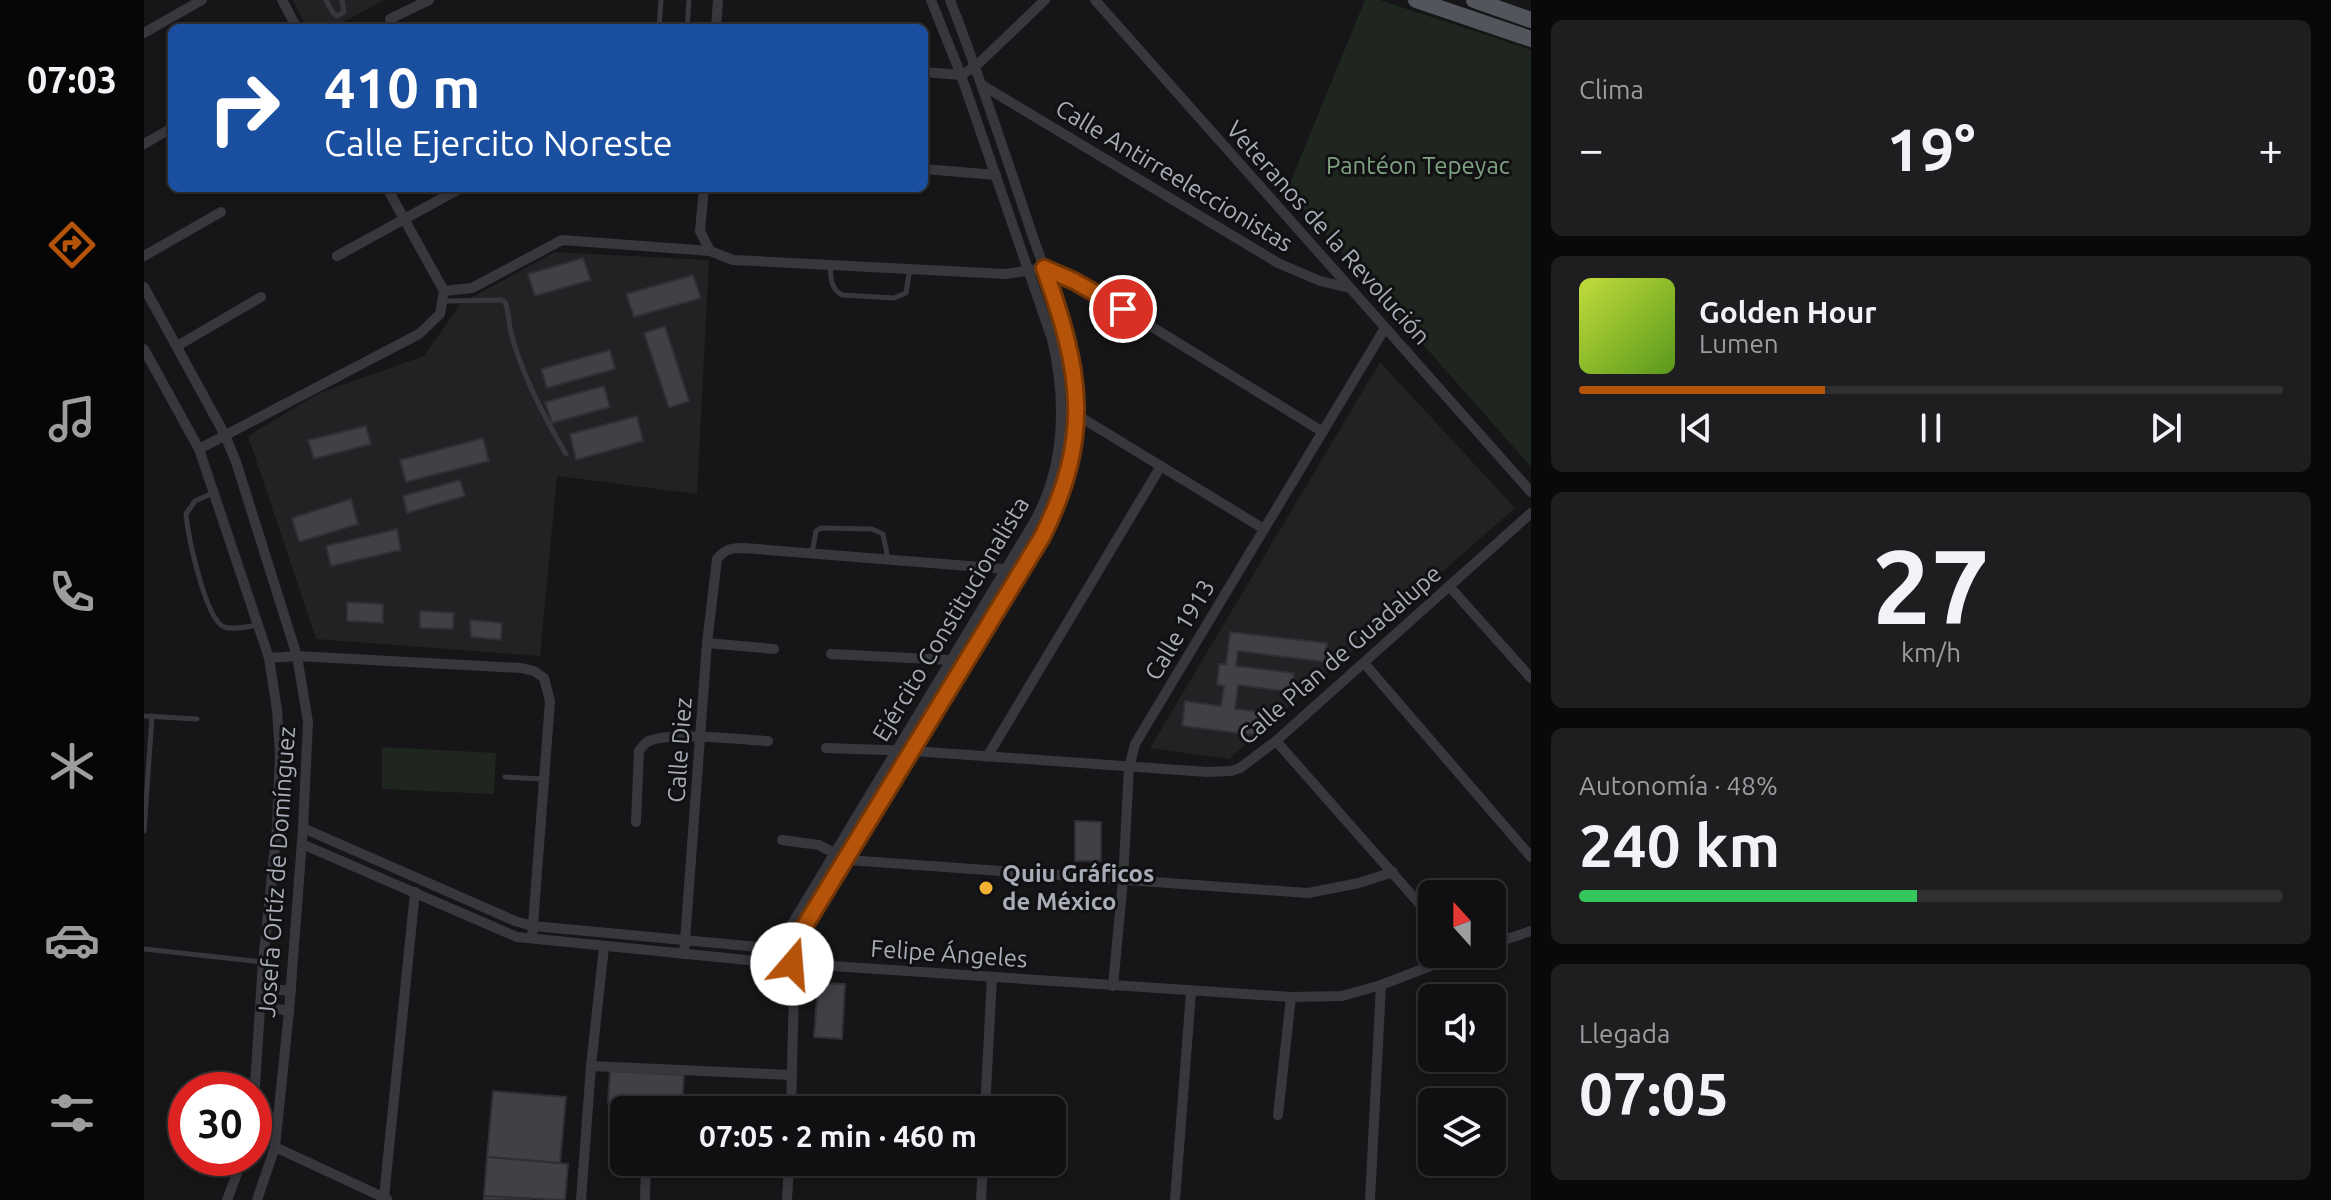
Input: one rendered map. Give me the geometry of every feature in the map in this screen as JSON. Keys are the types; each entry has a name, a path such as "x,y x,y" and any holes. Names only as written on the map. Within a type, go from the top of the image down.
{"main road":[{"path":"1416,0 1531,39"},
{"path":"1474,0 1531,20"}],"street":[{"path":"144,33 202,0"},
{"path":"282,0 295,24"},
{"path":"390,19 429,0"},
{"path":"716,24 718,0"},
{"name":"Ejército Constitucionalista","path":"776,962 777,949 1006,569 1051,488 1056,469 1061,409 1057,360 1045,312 961,75 931,0"},
{"name":"Ejército Constitucionalista","path":"790,950 1042,537 1055,511 1072,459 1078,397 1067,335 976,66 950,0"},
{"path":"928,72 961,75 976,66 1045,0"},
{"name":"Veteranos de la Revolución","path":"1095,0 1531,492"},
{"name":"Calle Antirreeleccionistas","path":"982,85 1278,263 1320,281 1352,288"},
{"path":"144,144 168,130"},
{"path":"928,169 996,175"},
{"path":"199,449 419,334 440,314 443,296 389,192"},
{"path":"337,256 454,192"},
{"path":"704,192 700,231 710,251"},
{"path":"144,256 221,212"},
{"path":"443,296 472,288 562,240 710,251 733,260 1006,274 1044,268 1123,309 1323,432"},
{"name":"Josefa Ortíz de Domínguez","path":"144,287 225,435 243,481 297,656 308,722 291,991 275,1147 257,1200"},
{"path":"177,346 261,297"},
{"name":"Calle 1913","path":"1113,986 1129,768 1135,744 1385,328"},
{"name":"Josefa Ortíz de Domínguez","path":"144,349 199,449 269,658 280,754 277,827 263,962 256,1072"},
{"path":"1061,409 1077,415 1264,529"},
{"path":"987,757 1161,466"},
{"name":"Calle Plan de Guadalupe","path":"826,748 913,751 1129,768 1231,771 1276,741 1531,513"},
{"name":"Calle Diez","path":"684,954 707,643 717,559 723,551 731,548 812,554"},
{"path":"812,554 1006,569"},
{"path":"1449,586 1531,678"},
{"path":"707,643 774,649"},
{"path":"831,654 951,660"},
{"path":"269,658 297,656 521,668 534,671 544,678 550,701 532,938"},
{"path":"1364,663 1531,857"},
{"path":"636,822 639,751 645,743 656,739 701,737 768,741"},
{"path":"1276,741 1418,901"},
{"path":"303,828 515,921 533,926 790,950 791,1096"},
{"path":"782,840 819,845 847,860 1308,893 1359,883 1393,872"},
{"name":"Felipe Ángeles","path":"302,844 507,933 604,947 792,964 1291,997 1342,996 1425,968"},
{"path":"275,1147 386,1199 415,892"},
{"path":"1506,939 1531,931"},
{"path":"581,1200 604,947"},
{"path":"986,1096 992,977"},
{"path":"1370,1200 1381,985"},
{"path":"262,988 291,991"},
{"path":"1175,1200 1191,992"},
{"path":"1278,1115 1291,997"},
{"path":"262,1006 289,1011"},
{"path":"591,1066 792,1075"},
{"path":"227,1200 236,1176"},
{"path":"645,1200 646,1176"},
{"path":"787,1200 788,1176"},
{"path":"981,1200 982,1176"},
{"path":"355,1200 361,1187"}],"lane":[{"path":"326,0 337,16 344,12 342,0"},
{"path":"659,24 661,0"},
{"path":"687,24 689,0"},
{"path":"830,264 832,283 842,295 894,298 906,293 910,267"},
{"path":"443,296 505,302 511,333 525,370 566,454"},
{"path":"214,492 195,501 186,514 209,607 217,622 226,628 259,625"},
{"path":"812,554 816,531 821,528 872,529 883,534 888,559"},
{"path":"144,716 197,719"},
{"path":"144,831 152,716"},
{"path":"505,777 544,779"},
{"path":"144,949 263,962"}],"shaded area":[{"path":"293,0 384,0 339,24 305,24"},
{"path":"555,252 709,260 697,494 557,476 540,656 316,639 248,436 319,393 424,356 461,303"},
{"path":"1380,362 1515,508 1229,759 1150,748"}],"green space":[{"name":"Pantéon Tepeyac","path":"1365,0 1380,0 1531,50 1531,467 1287,190"},
{"path":"382,747 496,753 494,794 382,789"}],"building":[{"path":"583,258 591,280 535,296 528,274"},
{"path":"693,275 701,298 634,317 626,294"},
{"path":"665,326 689,401 669,408 644,333"},
{"path":"610,350 615,369 547,388 541,369"},
{"path":"604,386 610,407 552,423 545,402"},
{"path":"637,416 643,441 576,460 570,434"},
{"path":"366,426 371,444 314,459 308,440"},
{"path":"483,438 489,461 406,482 400,460"},
{"path":"460,480 465,496 407,513 403,496"},
{"path":"351,499 358,524 299,542 292,518"},
{"path":"397,529 401,550 331,566 326,546"},
{"path":"347,602 383,604 383,623 347,621"},
{"path":"420,611 454,613 453,629 420,628"},
{"path":"470,620 502,623 501,640 471,637"},
{"path":"1230,632 1327,643 1325,662 1238,651 1236,666 1294,673 1292,692 1238,685 1235,709 1263,712 1260,736 1182,726 1185,701 1221,706 1224,686 1217,685 1219,664 1226,664"},
{"path":"1075,821 1101,822 1101,861 1075,861"},
{"path":"818,983 845,984 842,1039 814,1037"},
{"path":"610,1071 684,1075 683,1096 610,1096 608,1102"},
{"path":"493,1091 566,1097 560,1163 487,1157"},
{"path":"487,1157 568,1164 565,1200 484,1196"},
{"path":"484,1196 531,1200 484,1200"}],"place":[{"name":"Quiu Gráficos de México","path":"986,888"}],"route":[{"path":"792,964 790,950 1042,537 1065,484 1075,440 1078,397 1067,335 1044,268 1057,272 1123,309"}]}
